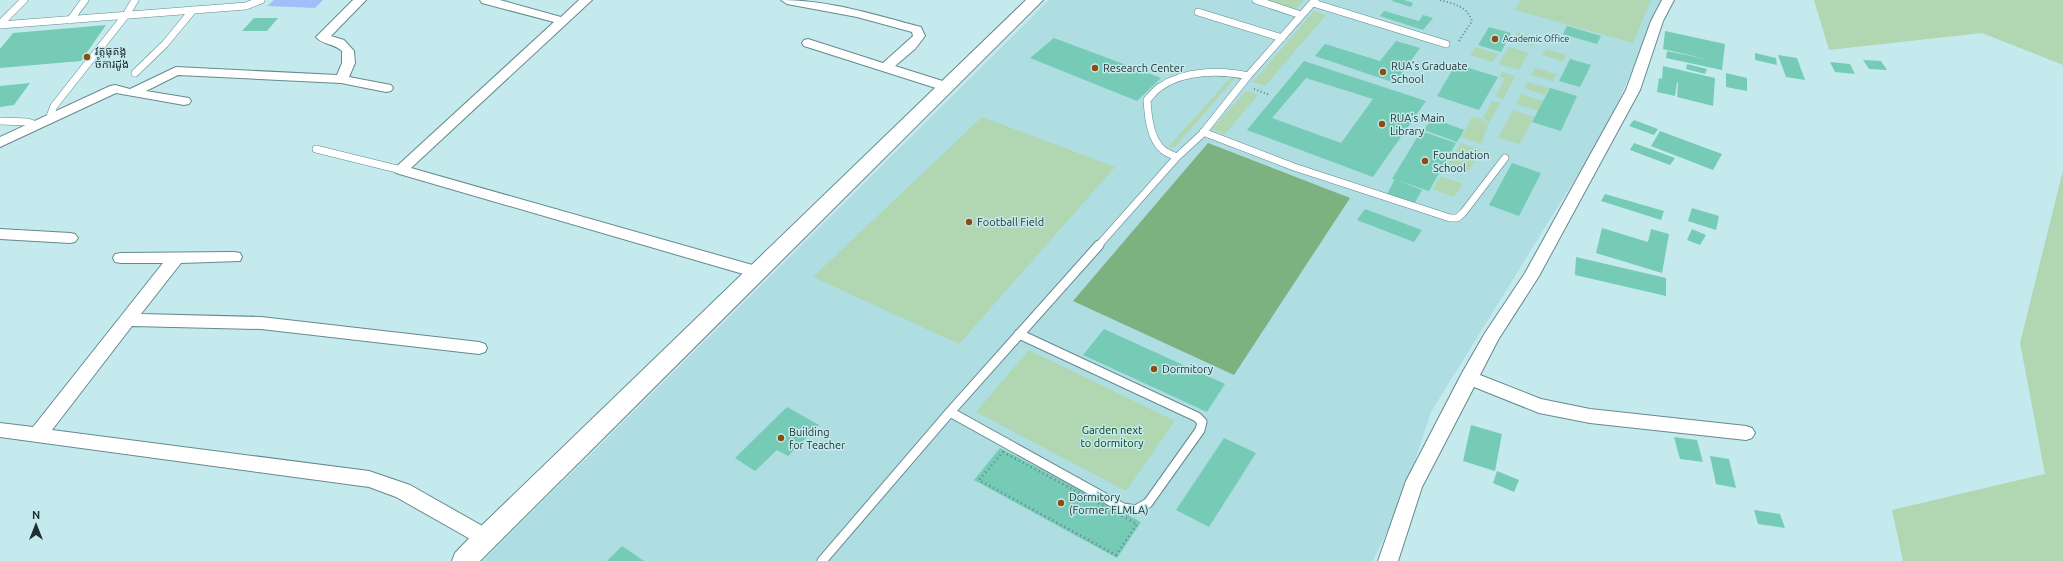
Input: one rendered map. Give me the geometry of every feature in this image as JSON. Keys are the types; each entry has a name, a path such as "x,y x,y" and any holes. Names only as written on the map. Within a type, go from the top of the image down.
{"street":[{"path":"341,79 350,64 348,53 343,45 322,37 360,0"},
{"path":"486,0 563,21"},
{"path":"401,170 586,0"},
{"path":"787,0 858,14 917,30 919,36 911,46 886,68"},
{"path":"464,561 1035,0"},
{"path":"1388,561 1413,487 1468,378 1491,337 1531,276 1633,90 1657,21 1668,0"},
{"path":"808,42 947,87"},
{"path":"132,93 176,71 341,79 386,88"},
{"path":"0,143 49,118 115,89 184,101"},
{"path":"401,170 758,272"},
{"path":"0,234 70,238"},
{"path":"121,258 234,257"},
{"path":"38,435 176,258"},
{"path":"127,320 261,323 479,348"},
{"path":"1468,378 1538,406 1590,416 1746,433"},
{"path":"0,430 369,478 403,491 486,538"}],"lane":[{"path":"0,25 24,0"},
{"path":"70,20 85,0"},
{"path":"49,118 54,106 126,16 135,0"},
{"path":"0,25 246,6 261,0"},
{"path":"1256,0 1301,16"},
{"path":"822,561 1019,334 1177,157 1203,132 1248,76 1314,1 1446,44"},
{"path":"135,73 180,27 193,10"},
{"path":"1198,12 1282,38"},
{"path":"1177,157 1163,150 1152,130 1147,111 1147,100 1162,85 1183,78 1233,72 1248,76"},
{"path":"0,121 28,122 36,125"},
{"path":"1203,132 1294,167 1450,218 1457,218 1463,213 1505,158"},
{"path":"316,149 401,170"},
{"path":"950,412 1123,508 1134,510 1141,509 1148,503 1200,430 1202,422 1197,417 1019,334"}],"path":[{"path":"1252,88 1270,95"},
{"path":"1003,452 1137,524 1116,556 980,480 1003,452"}],"shaded area":[{"path":"1049,0 1663,0 1606,129 1431,412 1401,502 1373,561 483,561"}],"green space":[{"path":"1265,0 1304,0 1296,9"},
{"path":"1521,0 1651,0 1633,43 1515,10"},
{"path":"1814,0 2063,0 2063,65 1982,33 1829,50"},
{"path":"1314,11 1326,15 1265,86 1253,82"},
{"path":"1517,32 1536,38 1533,46 1513,40"},
{"path":"1475,47 1498,54 1493,62 1470,55"},
{"path":"1509,47 1528,53 1519,70 1499,64"},
{"path":"1546,49 1566,55 1563,61 1542,55"},
{"path":"1535,68 1556,74 1553,81 1531,75"},
{"path":"1502,72 1515,76 1503,99 1495,96 1505,78 1499,76"},
{"path":"1232,76 1236,77 1174,148 1169,146"},
{"path":"1528,82 1549,88 1545,95 1524,88"},
{"path":"1246,91 1258,95 1225,134 1212,129"},
{"path":"1521,94 1543,101 1538,111 1516,104"},
{"path":"1492,101 1500,103 1489,123 1483,118"},
{"path":"1513,110 1534,117 1520,144 1498,138"},
{"name":"Football Field","path":"982,117 1115,167 959,344 813,277"},
{"path":"1472,117 1482,119 1488,125 1481,144 1461,137"},
{"path":"1208,143 1350,198 1234,375 1073,301"},
{"path":"1461,143 1481,150 1467,173 1446,166"},
{"path":"2063,170 2063,561 1903,561 1892,510 2045,474 2020,343"},
{"path":"1440,176 1463,184 1454,197 1433,189"},
{"name":"Garden next to dormitory","path":"1029,350 1175,421 1126,491 976,412"}],"water":[{"path":"274,0 323,0 315,8 267,6"}],"building":[{"path":"1404,0 1413,3 1411,7 1392,1"},
{"path":"1384,11 1419,21 1423,15 1433,18 1423,30 1380,16"},
{"path":"254,18 278,18 267,31 242,31"},
{"path":"106,25 81,61 0,68 0,49 13,33"},
{"path":"1567,26 1601,36 1597,44 1563,34"},
{"name":"Academic Office","path":"1489,27 1511,33 1501,52 1478,45"},
{"path":"1665,31 1725,44 1722,70 1666,58 1667,51 1710,60 1663,49"},
{"name":"Research Center","path":"1054,38 1161,78 1137,101 1030,58"},
{"name":"RUA's Graduate School","path":"1396,41 1420,48 1395,83 1315,56 1325,44 1380,61"},
{"path":"1755,53 1776,58 1777,65 1755,60"},
{"path":"1778,55 1797,58 1805,80 1786,77"},
{"path":"1570,59 1591,65 1580,87 1559,81"},
{"path":"1863,60 1881,61 1887,70 1869,69"},
{"name":"RUA's Main Library","path":"1304,61 1426,101 1373,177 1247,130","holes":["1306,78 1373,99 1341,143 1272,118"]},
{"path":"1830,62 1850,64 1855,74 1835,72"},
{"path":"1456,64 1498,77 1479,110 1437,96"},
{"path":"1687,64 1707,69 1705,74 1686,69"},
{"path":"1663,66 1715,78 1713,106 1677,97 1677,82 1675,96 1657,92 1659,78 1662,79"},
{"path":"1726,73 1747,78 1747,91 1726,87"},
{"path":"30,83 14,105 0,107 0,86"},
{"path":"1550,88 1577,96 1561,131 1532,122"},
{"path":"1432,118 1464,130 1457,142 1424,130"},
{"path":"1634,120 1658,129 1654,135 1629,126"},
{"name":"Foundation School","path":"1421,131 1456,143 1429,191 1396,180 1422,190 1414,204 1387,194 1395,179 1392,179"},
{"path":"1660,131 1722,154 1713,170 1651,146"},
{"path":"1634,143 1675,158 1670,165 1630,150"},
{"path":"1512,163 1541,173 1519,216 1489,205"},
{"path":"1605,194 1664,211 1661,220 1601,201"},
{"path":"1692,208 1719,216 1716,230 1688,221"},
{"path":"1365,209 1422,230 1414,242 1357,220"},
{"path":"1602,228 1648,242 1651,229 1669,234 1662,273 1596,253"},
{"path":"1692,229 1706,235 1700,245 1687,240"},
{"path":"1576,257 1666,278 1666,296 1575,275"},
{"name":"Dormitory","path":"1104,329 1225,384 1207,412 1083,355"},
{"name":"Building for Teacher","path":"787,407 819,425 788,456 777,450 755,471 735,458"},
{"path":"1471,425 1502,434 1495,471 1463,461"},
{"path":"1674,437 1697,440 1703,462 1680,459"},
{"path":"1224,438 1256,453 1209,527 1176,510"},
{"name":"Dormitory (Former FLMLA)","path":"1000,448 1141,522 1117,558 974,480"},
{"path":"1710,456 1729,459 1736,488 1716,484"},
{"path":"1497,471 1519,480 1514,492 1493,483"},
{"path":"1754,510 1780,514 1785,528 1758,524"},
{"path":"622,546 644,561 607,561"}],"place":[{"name":"Academic Office","path":"1495,39"},
{"name":"វត្តធុតង្គ ចំការដូង","path":"87,57"},
{"name":"Research Center","path":"1095,68"},
{"name":"RUA's Graduate School","path":"1383,72"},
{"name":"RUA's Main Library","path":"1382,124"},
{"name":"Foundation School","path":"1425,161"},
{"name":"Football Field","path":"969,222"},
{"name":"Dormitory","path":"1154,369"},
{"name":"Building for Teacher","path":"781,438"},
{"name":"Dormitory (Former FLMLA)","path":"1061,503"}]}
